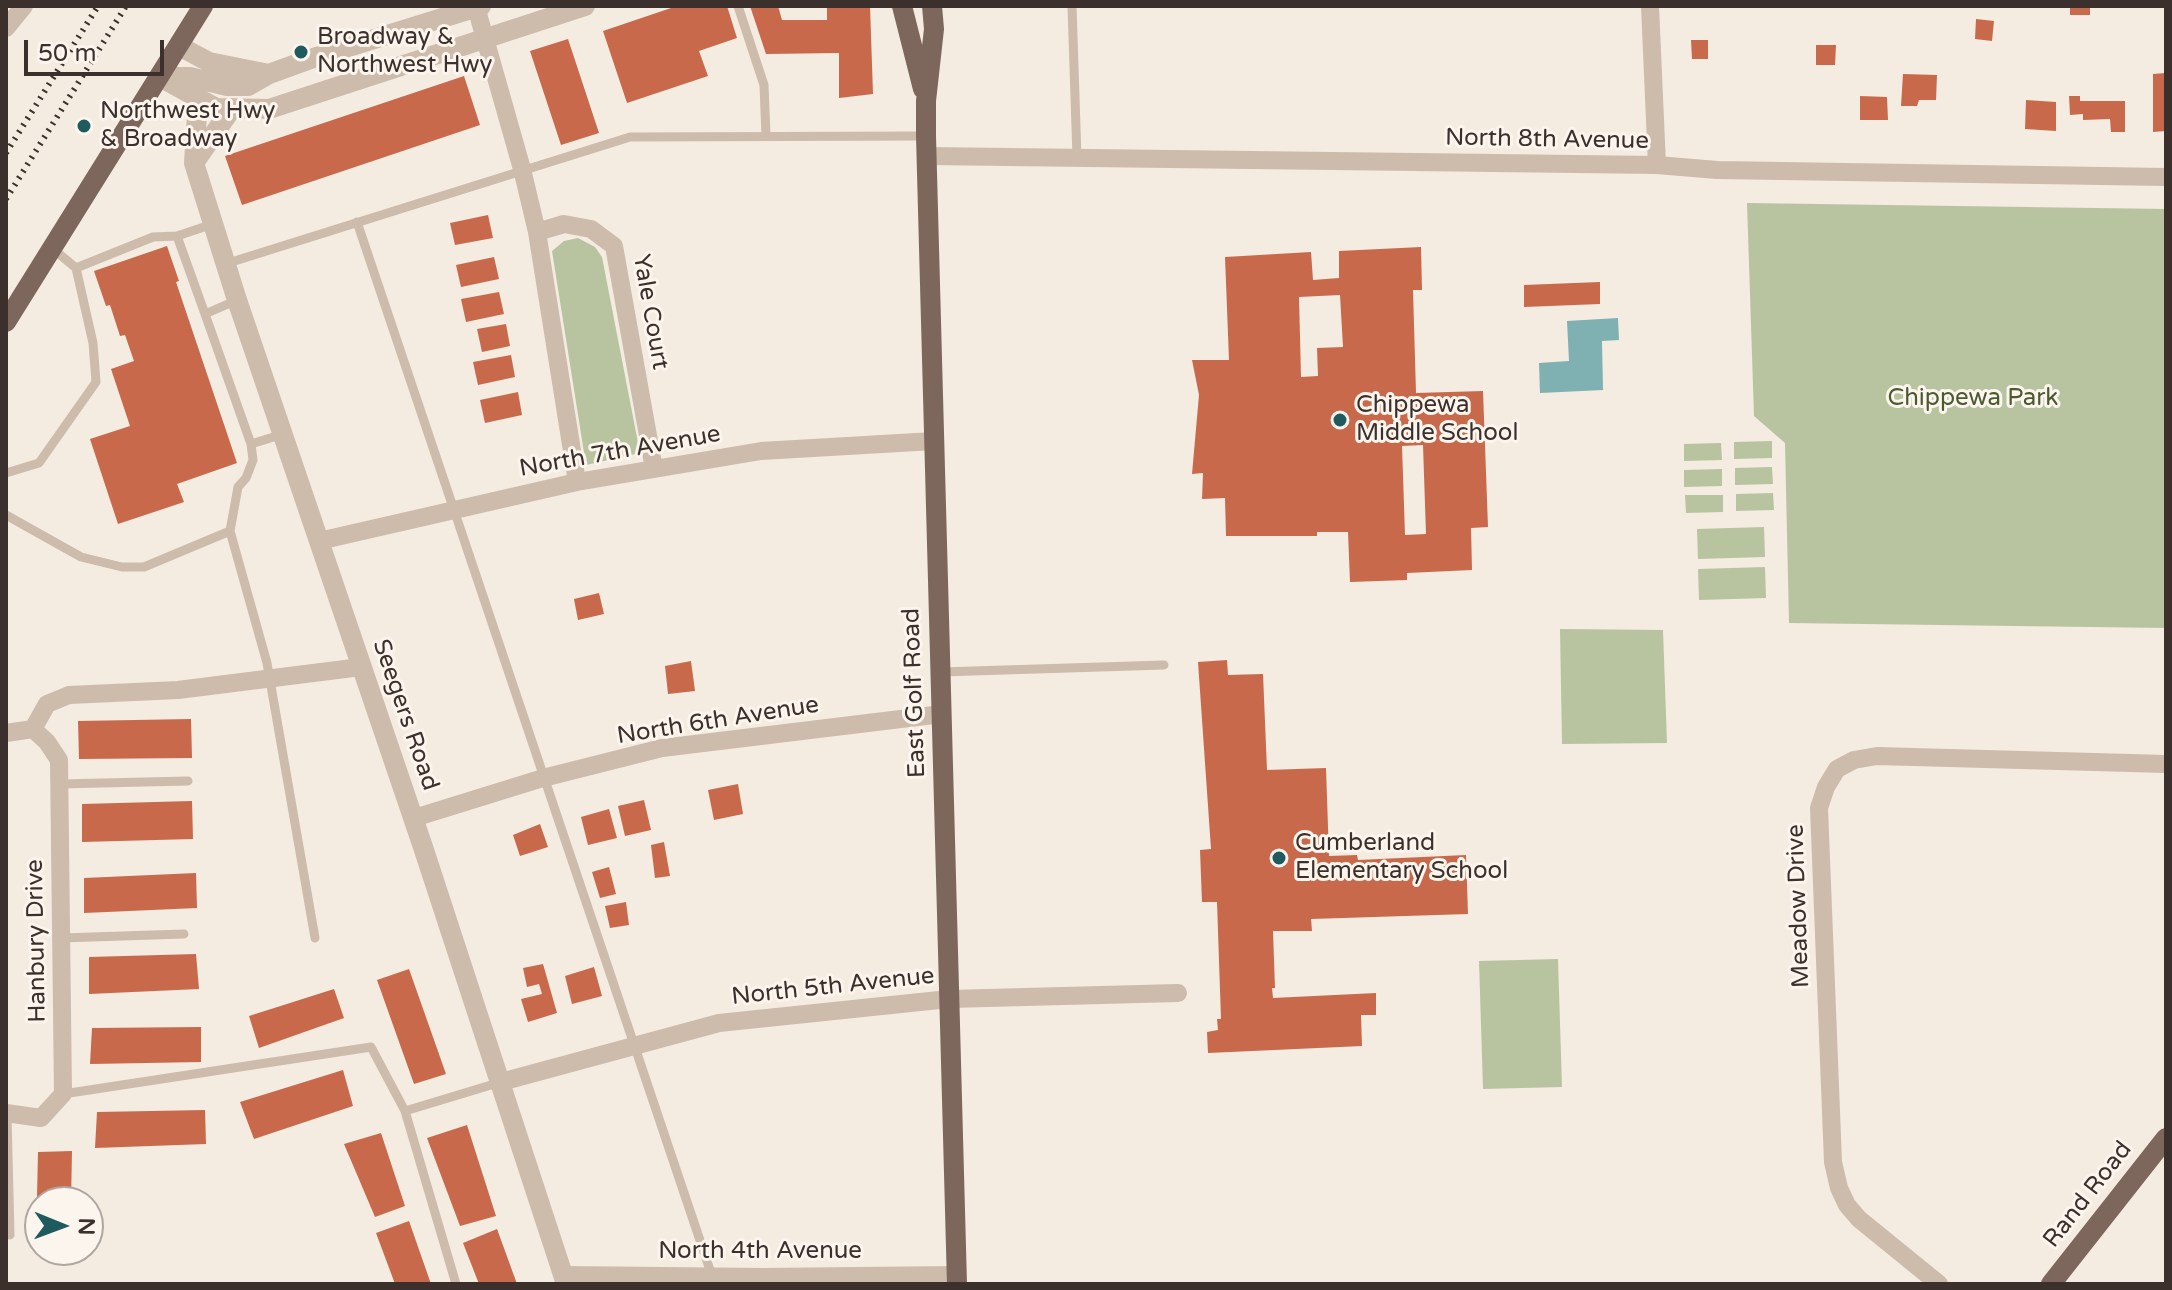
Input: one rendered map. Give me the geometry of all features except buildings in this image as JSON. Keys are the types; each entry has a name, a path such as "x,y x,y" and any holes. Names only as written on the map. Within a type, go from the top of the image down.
{"main road":[{"path":"6,322 203,6"},
{"name":"East Golf Road","path":"902,6 926,101"},
{"name":"East Golf Road","path":"932,6 934,29 926,101 926,146 957,1279"},
{"name":"Rand Road","path":"2051,1284 2166,1138"}],"street":[{"path":"6,28 24,6"},
{"path":"160,77 216,108 269,109 585,6"},
{"path":"1650,6 1657,165"},
{"path":"160,77 190,77 227,86 248,86 269,74 313,58 470,8 484,40 537,232 577,482"},
{"path":"179,46 209,62 269,74"},
{"name":"Seegers Road","path":"198,98 194,163 225,264 414,818 565,1280"},
{"path":"194,163 232,108"},
{"name":"North 8th Avenue","path":"926,146 1077,158 1657,165 1717,170 2166,177"},
{"name":"Yale Court","path":"537,232 564,224 591,229 614,246 654,469"},
{"name":"North 7th Avenue","path":"319,541 577,482 761,451 934,441"},
{"path":"6,733 33,729 47,704 69,695 178,690 361,667"},
{"name":"North 6th Avenue","path":"414,818 543,778 662,748 942,714"},
{"name":"Hanbury Drive","path":"33,729 59,760 63,1094"},
{"name":"Meadow Drive","path":"1939,1284 1859,1219 1847,1205 1839,1188 1833,1162 1819,808 1826,787 1837,769 1854,760 1877,756 2166,764"},
{"name":"North 5th Avenue","path":"501,1082 719,1023 949,999 1178,993"},
{"path":"6,1114 41,1118 63,1094"},
{"name":"North 4th Avenue","path":"565,1280 712,1276 763,1281 957,1279"}],"lane":[{"path":"738,6 764,85 766,136"},
{"path":"1072,6 1077,158"},
{"path":"225,264 630,137 766,136 926,146"},
{"path":"357,222 712,1276"},
{"path":"76,268 153,237 177,236 213,224"},
{"path":"177,236 251,444 253,460 246,478 238,487 230,531 270,679 315,938"},
{"path":"6,473 39,463 96,382 93,343 76,268 52,248"},
{"path":"205,314 237,300"},
{"path":"251,444 283,434"},
{"path":"6,515 81,557 122,567 144,567 230,531"},
{"path":"941,672 1164,665"},
{"path":"59,784 188,781"},
{"path":"61,938 184,934"},
{"path":"63,1094 371,1047 405,1111 456,1284"},
{"path":"405,1111 501,1082"},
{"path":"6,1114 10,1235"}],"green space":[{"name":"Chippewa Park","path":"1747,203 2166,209 2166,628 1789,623 1785,443 1754,416"},
{"path":"578,238 595,247 602,257 640,453 586,465 552,251 564,241"},
{"path":"1772,441 1772,458 1734,459 1734,442"},
{"path":"1721,443 1722,460 1684,461 1684,444"},
{"path":"1772,467 1773,484 1735,485 1735,468"},
{"path":"1722,469 1722,486 1684,487 1684,470"},
{"path":"1773,493 1774,510 1736,511 1736,494"},
{"path":"1685,495 1723,495 1723,512 1686,513"},
{"path":"1764,527 1765,557 1698,559 1697,529"},
{"path":"1765,567 1766,598 1699,600 1698,569"},
{"path":"1560,629 1663,630 1667,743 1562,744"},
{"path":"1558,959 1562,1087 1483,1089 1479,961"}],"water":[{"path":"1618,318 1619,340 1602,341 1603,390 1540,393 1539,363 1569,361 1567,321"}],"railway":[{"path":"6,153 98,6"},
{"path":"6,199 126,6"}],"place":[{"name":"Broadway & Northwest Hwy","path":"301,52"},
{"name":"Northwest Hwy & Broadway","path":"84,126"},
{"name":"Chippewa Middle School","path":"1340,420"},
{"name":"Cumberland Elementary School","path":"1279,858"}]}
